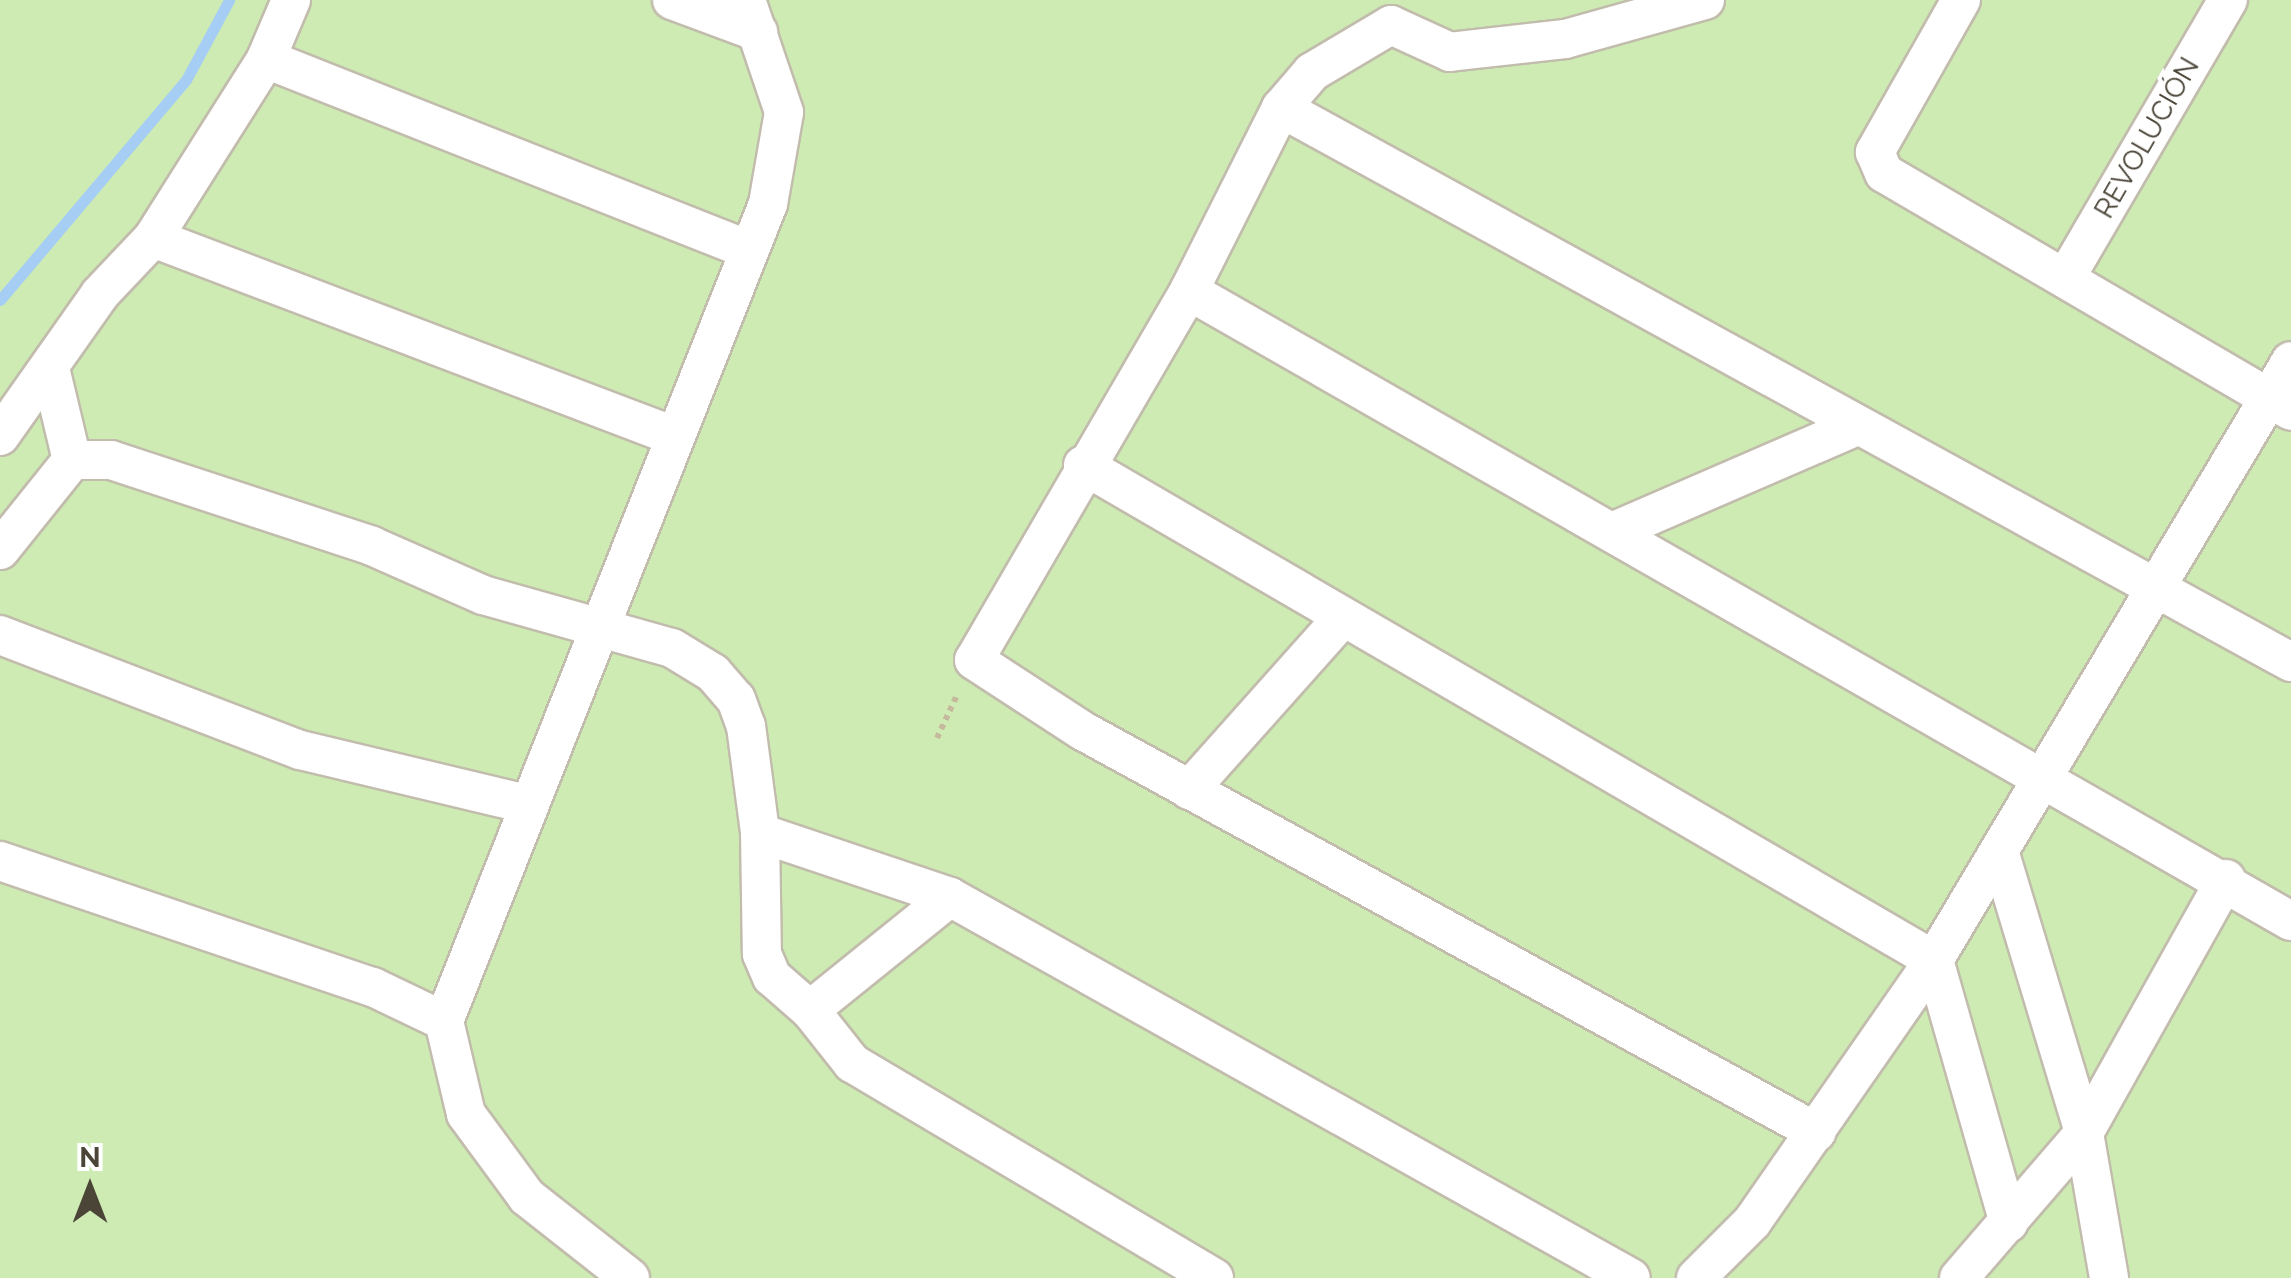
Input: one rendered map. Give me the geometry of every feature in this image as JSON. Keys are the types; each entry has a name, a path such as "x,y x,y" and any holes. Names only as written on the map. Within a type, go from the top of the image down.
{"street":[{"path":"0,436 100,294 153,238 266,59 291,0"},
{"path":"630,1278 527,1197 466,1114 444,1021 526,804 768,204 784,112 752,16 672,0"},
{"path":"1565,39 1587,0"},
{"path":"1705,0 1565,39 1450,52 1398,12 1312,72 1281,108 1189,290 1083,466 974,660 1189,790 1816,1132"},
{"path":"1961,0 1875,152 1884,173 2279,404"},
{"name":"REVOLUCIÓN","path":"2066,277 2228,0"},
{"path":"266,59 749,250"},
{"path":"1281,108 1855,428 2155,584 2291,662"},
{"path":"153,238 674,436"},
{"path":"1189,290 2226,879 2291,922"},
{"path":"1696,1278 1752,1222 1934,960 2000,854 2155,584 2279,404 2291,361"},
{"path":"50,368 72,460"},
{"path":"1612,532 1855,428"},
{"path":"0,550 72,460"},
{"path":"72,460 111,460 372,546 483,594 672,648 713,673 736,699 746,726 760,834 762,954 772,977 810,1010 852,1063 1214,1278"},
{"path":"1083,466 1934,960 2009,1223"},
{"path":"1189,790 1342,618"},
{"path":"0,635 300,750 526,804"},
{"path":"760,834 950,898 1631,1278"},
{"path":"2000,854 2084,1133 2110,1278"},
{"path":"0,861 373,987 444,1021"},
{"path":"1959,1278 2084,1133 2226,879"},
{"path":"810,1010 950,898"}],"path":[{"path":"937,738 974,660"}],"green space":[{"path":"0,0 2291,0 2291,1278 0,1278"}],"waterway":[{"path":"0,300 186,80 229,0"}]}
